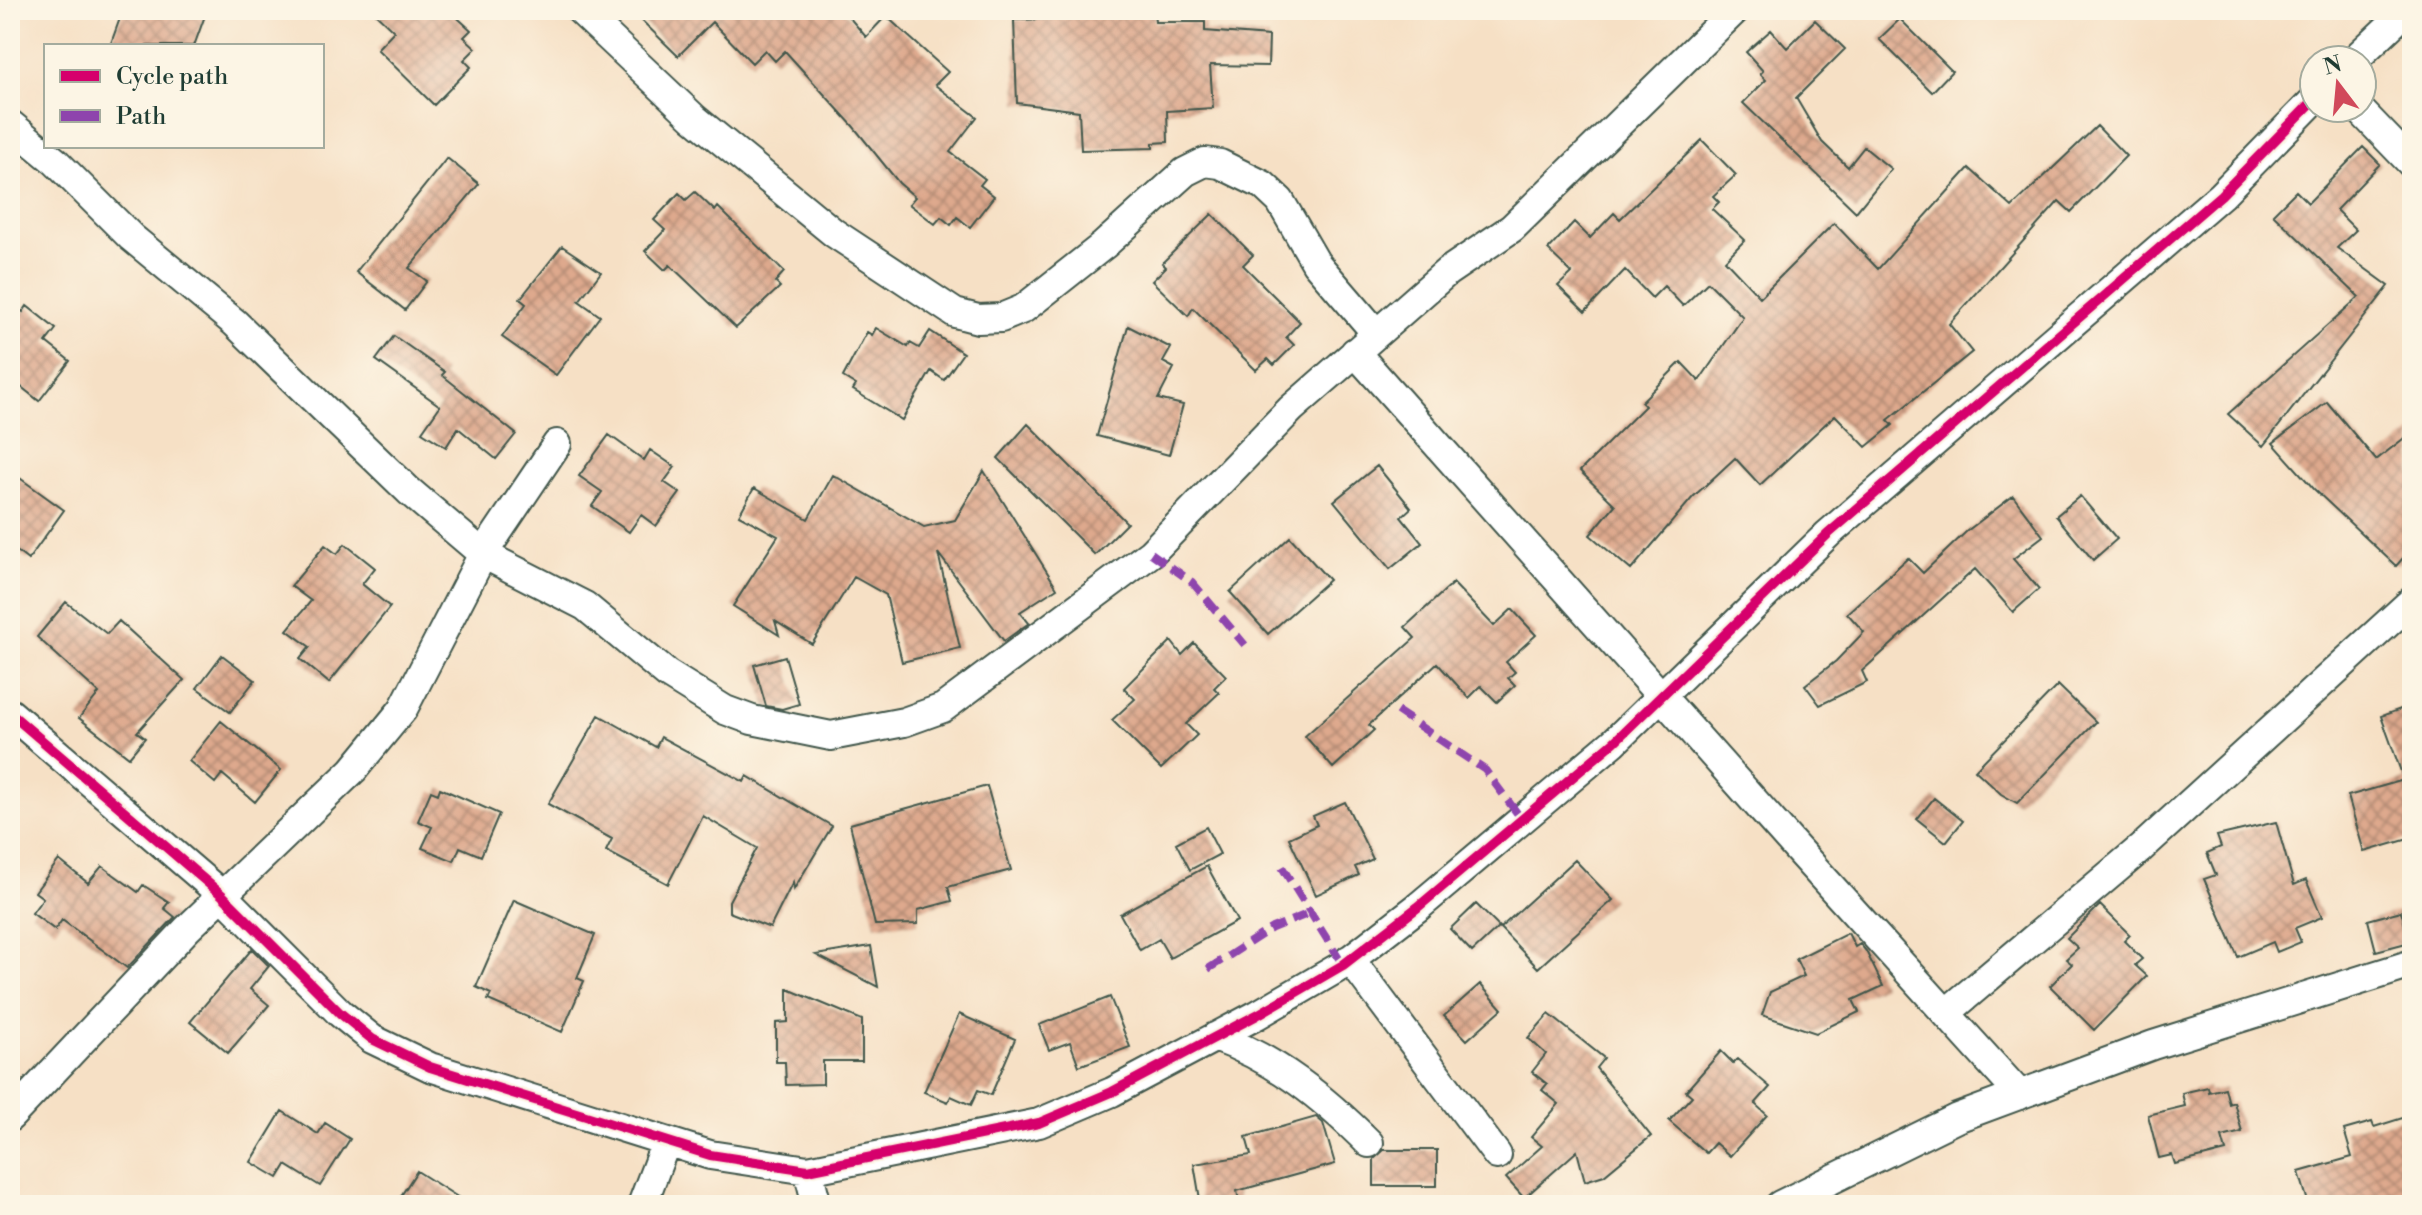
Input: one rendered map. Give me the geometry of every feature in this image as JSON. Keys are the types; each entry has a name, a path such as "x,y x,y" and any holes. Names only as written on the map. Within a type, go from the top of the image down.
{"street":[{"path":"580,10 694,118 834,233 955,313 978,319 1001,318 1023,309 1104,245 1185,172 1205,162 1220,164 1263,185 1280,201 1366,342 1662,694 2020,1095"},
{"path":"10,124 56,162 131,237 235,323 409,491 483,554 585,606 667,674 725,710 803,732 831,736 855,734 943,708 1151,553 1291,409 1447,272 1512,228 1735,10"},
{"path":"2371,44 2407,10"},
{"path":"10,713 222,895 297,973 372,1039 430,1067 710,1155 808,1170 1039,1123 1112,1092 1350,959 1561,790 1880,487 2221,195 2298,116"},
{"path":"2373,124 2412,164"},
{"path":"10,1117 222,895 353,770 403,709 483,554 557,444"},
{"path":"1946,1013 2140,849 2412,601"},
{"path":"1350,959 1497,1155"},
{"path":"1780,1205 1910,1138 2020,1095 2239,1016 2412,964"},
{"path":"1215,1037 1251,1050 1279,1067 1369,1143"},
{"path":"642,1205 666,1142"},
{"path":"808,1170 817,1205"}],"building":[{"path":"123,10 207,10 195,44 111,44"},
{"path":"372,10 449,10 471,30 464,37 476,48 464,60 471,67 434,105 377,49 394,31"},
{"path":"631,10 843,10 866,37 886,16 948,72 935,85 977,117 950,152 985,179 980,185 994,196 970,227 957,217 951,225 941,217 935,224 909,204 915,197 899,183 853,126 785,51 775,61 765,50 752,63 712,22 678,56"},
{"path":"1046,10 1154,10 1155,22 1205,22 1205,31 1269,36 1268,66 1210,65 1213,108 1167,111 1168,142 1153,143 1153,148 1081,150 1079,111 1017,103 1014,20 1046,19"},
{"path":"1900,19 1952,71 1932,92 1879,39"},
{"path":"1815,20 1845,49 1796,98 1822,142 1848,167 1864,147 1891,169 1856,212 1743,103 1766,80 1760,74 1763,71 1746,52 1771,30 1787,48"},
{"path":"2097,126 2126,156 2071,212 2059,201 1949,324 1972,352 1888,420 1893,425 1866,447 1835,415 1760,485 1735,458 1693,497 1631,570 1590,535 1615,505 1580,471 1645,406 1641,402 1681,362 1699,381 1743,317 1708,282 1683,306 1664,286 1652,298 1625,270 1585,312 1558,286 1572,273 1548,250 1574,222 1590,238 1614,213 1620,219 1702,140 1736,175 1713,196 1719,202 1712,209 1745,240 1725,260 1760,297 1834,223 1878,269 1969,168 2012,207"},
{"path":"2363,147 2380,164 2336,210 2356,230 2337,248 2389,286 2263,446 2228,414 2359,297 2273,214 2296,191 2308,203"},
{"path":"447,158 479,184 409,268 427,281 405,310 356,272"},
{"path":"695,192 715,211 718,207 784,272 775,282 780,287 736,328 670,265 665,270 645,251 665,230 654,220 679,193 686,200"},
{"path":"1212,214 1253,255 1243,265 1300,322 1286,337 1294,345 1274,365 1268,359 1256,370 1193,308 1188,316 1152,281 1166,267 1162,263"},
{"path":"562,246 601,272 579,301 600,316 556,375 502,337 526,304 520,299"},
{"path":"10,302 23,312 27,306 56,329 46,342 70,361 39,401 10,378"},
{"path":"1128,326 1171,348 1163,362 1174,368 1158,399 1183,405 1169,455 1097,436"},
{"path":"876,328 908,347 910,343 919,348 930,331 963,353 944,380 931,371 902,420 853,390 856,385 843,377 867,332 872,335"},
{"path":"394,336 445,372 442,375 516,434 496,459 458,428 446,447 422,432 440,406 376,360"},
{"path":"2327,402 2376,460 2412,432 2412,548 2396,566 2314,489 2273,443"},
{"path":"1028,424 1127,523 1095,555 998,458"},
{"path":"609,435 644,460 650,450 675,467 664,482 680,493 656,526 641,515 629,532 592,506 602,492 579,476"},
{"path":"1377,466 1411,508 1401,517 1422,543 1390,569 1334,501"},
{"path":"10,471 64,510 28,560 10,546"},
{"path":"984,471 1057,588 1020,612 1029,623 1004,641 938,553 960,648 902,662 886,595 854,577 812,644 775,621 779,635 733,606 778,536 739,515 754,488 808,519 833,475 924,527 955,520"},
{"path":"2013,496 2043,536 2013,559 2039,589 2013,612 1975,569 1862,671 1867,682 1820,705 1805,685 1836,661 1864,632 1847,613 1908,558 1923,573 1967,531"},
{"path":"2080,496 2117,539 2093,560 2056,516"},
{"path":"1290,537 1329,580 1268,634 1230,592"},
{"path":"345,544 375,568 362,584 390,607 329,683 300,659 310,647 287,630 311,601 291,586 325,545 337,554"},
{"path":"1453,583 1494,626 1512,609 1536,635 1506,662 1515,672 1508,678 1515,685 1497,702 1481,686 1469,698 1437,663 1369,725 1374,730 1333,768 1305,736 1415,638 1405,627"},
{"path":"66,602 107,634 119,621 184,680 137,732 145,738 129,757 79,718 99,693 37,637"},
{"path":"1171,641 1182,655 1194,643 1226,676 1214,688 1219,693 1186,724 1197,735 1161,769 1112,720 1135,699 1124,688"},
{"path":"222,655 255,680 230,712 197,688"},
{"path":"785,656 799,704 782,709 766,706 754,665"},
{"path":"2058,685 2096,722 2017,803 2001,794 1975,770"},
{"path":"2412,705 2412,838 2364,852 2348,796 2404,780 2381,716"},
{"path":"599,715 656,747 661,737 744,782 747,776 832,826 794,889 793,882 770,928 729,912 729,901 757,848 703,816 668,884 606,851 612,839 548,804"},
{"path":"221,721 281,770 255,802 222,774 215,783 189,761"},
{"path":"987,786 1011,870 948,887 952,901 918,910 918,924 875,925 850,824"},
{"path":"440,788 499,814 481,856 460,847 454,861 422,848 432,827 418,821 431,791 438,794"},
{"path":"1934,798 1963,821 1946,842 1917,819"},
{"path":"1345,802 1373,859 1355,867 1359,875 1316,895 1289,838 1317,825 1313,816"},
{"path":"2276,822 2294,885 2306,880 2322,917 2295,928 2301,942 2277,952 2273,942 2238,957 2204,879 2216,875 2207,853 2221,847 2217,836"},
{"path":"1206,827 1220,854 1190,870 1176,843"},
{"path":"59,860 88,883 102,866 138,892 143,885 169,902 164,908 175,917 127,968 62,920 55,930 32,913 43,898 35,892"},
{"path":"1575,860 1613,900 1538,968 1500,928"},
{"path":"1207,866 1237,921 1170,958 1159,939 1140,950 1120,914"},
{"path":"514,900 595,935 577,978 584,981 562,1032 488,1000 491,994 476,987"},
{"path":"1476,904 1499,927 1472,952 1450,929"},
{"path":"2100,905 2130,935 2124,941 2142,959 2135,965 2147,976 2094,1030 2050,986 2072,964 2066,959 2078,948 2067,938"},
{"path":"2401,911 2410,942 2376,951 2368,920"},
{"path":"1848,933 1855,947 1860,944 1866,951 1883,986 1853,1000 1859,1012 1816,1033 1762,1015 1770,992 1804,976 1796,959"},
{"path":"871,946 878,987 816,955"},
{"path":"252,949 269,966 250,989 269,1005 228,1053 190,1022"},
{"path":"1480,984 1502,1009 1467,1040 1444,1016"},
{"path":"788,989 862,1020 862,1061 823,1061 823,1084 786,1085 785,1062 776,1062 776,1023 788,1022"},
{"path":"1110,997 1130,1047 1079,1066 1070,1042 1049,1050 1039,1025"},
{"path":"959,1014 1015,1039 991,1095 978,1090 971,1105 951,1096 948,1102 924,1092"},
{"path":"1549,1014 1604,1058 1596,1068 1651,1136 1604,1175 1585,1181 1577,1151 1524,1198 1506,1178 1542,1146 1531,1137 1559,1104 1542,1090 1547,1084 1532,1072 1546,1054 1528,1038"},
{"path":"1721,1051 1733,1063 1737,1059 1770,1087 1755,1104 1767,1115 1730,1156 1715,1143 1706,1153 1669,1121 1692,1096 1686,1091"},
{"path":"2208,1087 2209,1092 2225,1088 2229,1104 2234,1102 2242,1132 2222,1137 2226,1151 2175,1164 2172,1155 2159,1158 2148,1115 2185,1106 2182,1093"},
{"path":"282,1111 318,1134 325,1123 350,1139 320,1186 286,1165 278,1178 251,1162"},
{"path":"2412,1115 2412,1196 2382,1205 2309,1205 2299,1172 2352,1157 2344,1130 2372,1122 2374,1127"},
{"path":"1316,1117 1323,1123 1335,1164 1237,1191 1240,1205 1201,1205 1194,1164 1251,1155 1246,1137"},
{"path":"1384,1150 1437,1150 1437,1186 1374,1186 1374,1159"},
{"path":"417,1171 470,1205 395,1205"}],"marked path":[{"path":"1151,553 1192,582 1245,645"},
{"path":"1397,711 1485,770 1523,821"},
{"path":"1282,867 1343,965"},
{"path":"1208,969 1272,928 1310,913"}],"cycle path":[{"path":"10,713 222,895 340,1013 372,1039 430,1067 710,1155 808,1170 1039,1123 1112,1092 1257,1015 1343,965 1418,907 1614,742 1828,534 2221,195 2298,116"}]}
